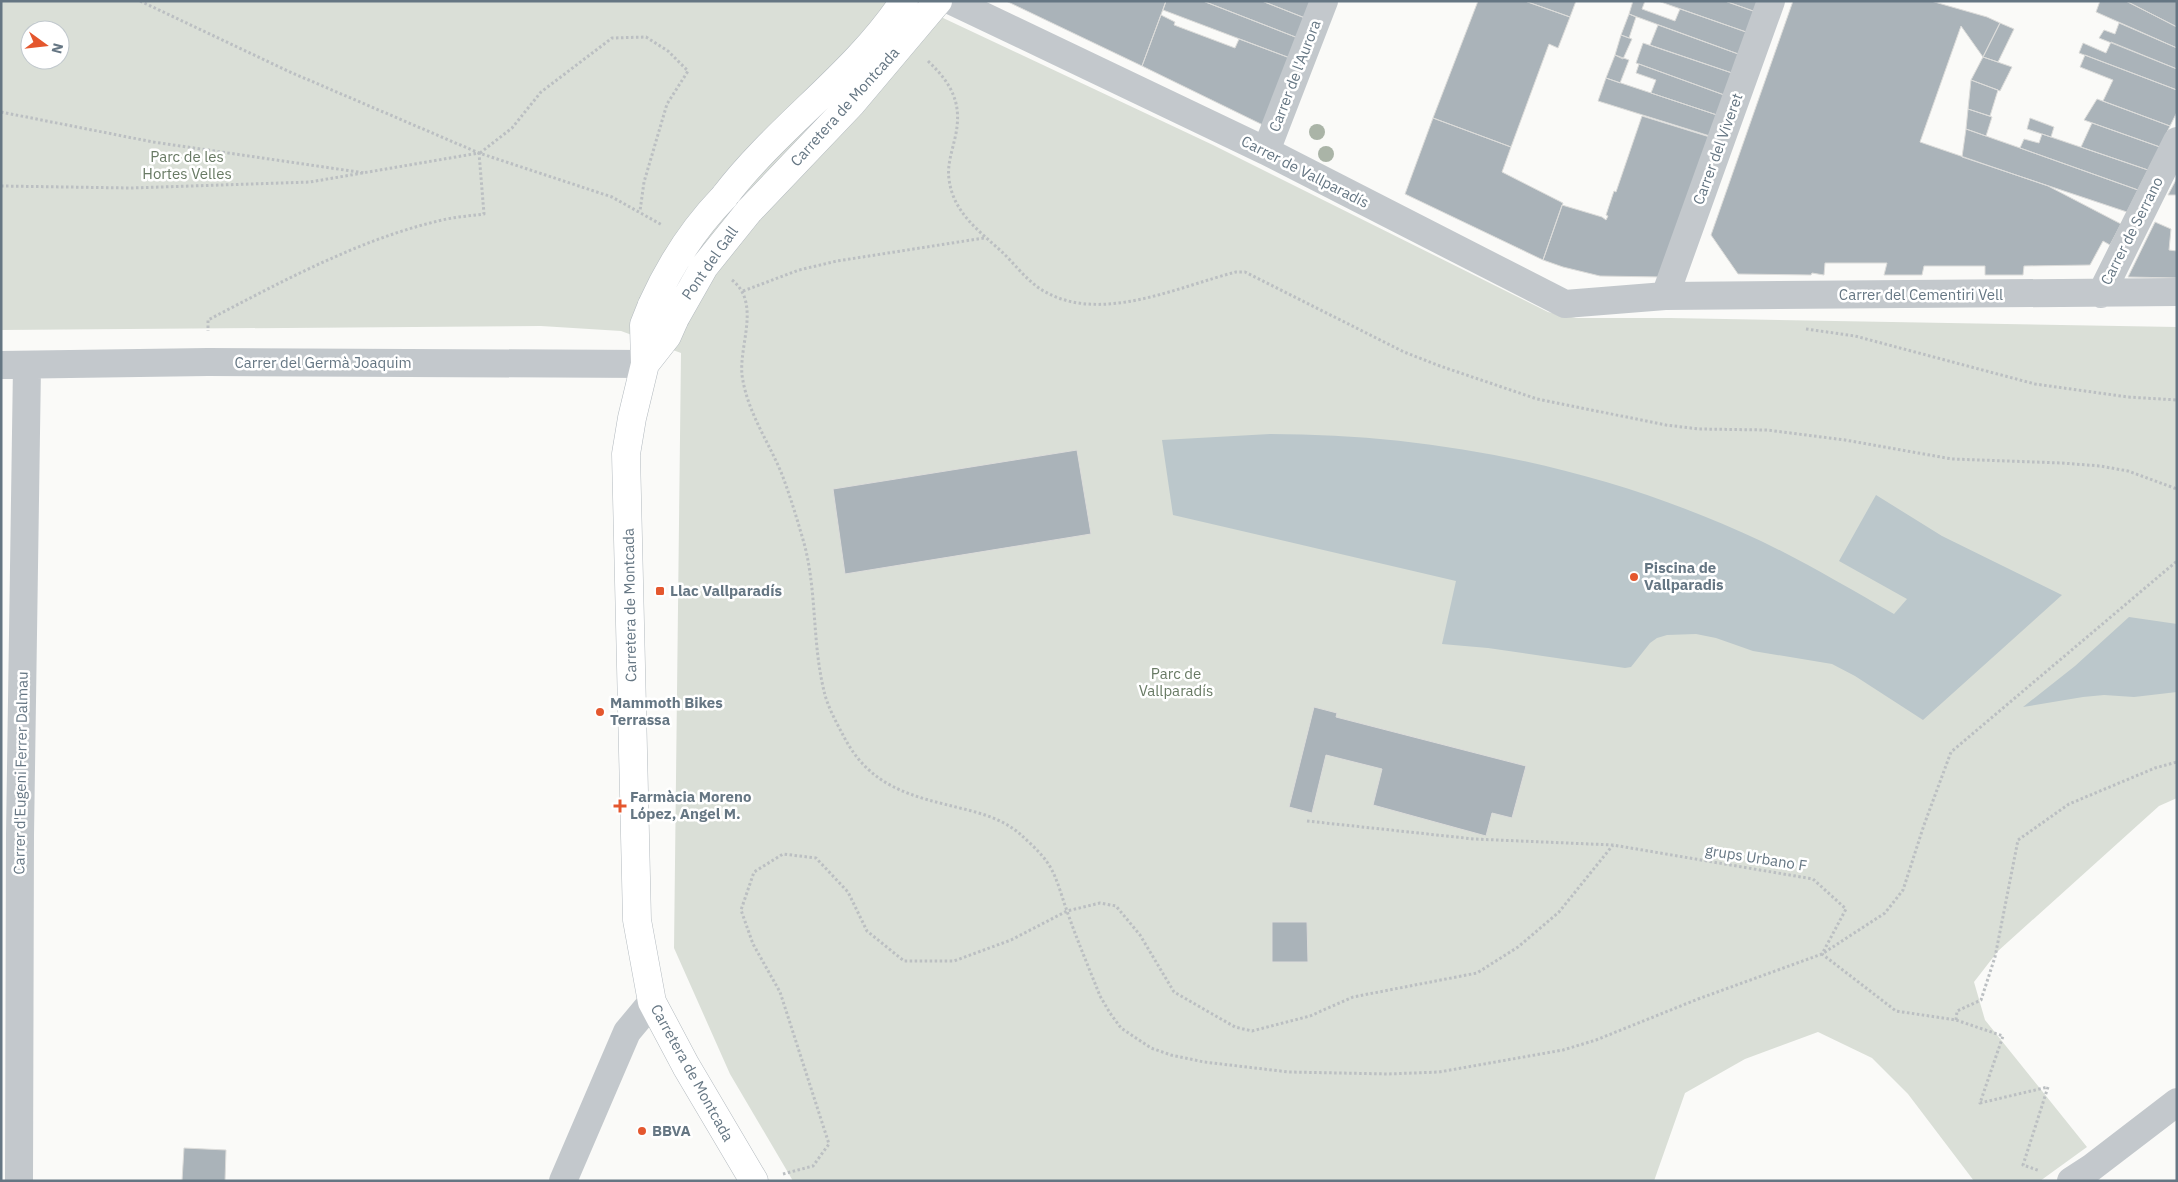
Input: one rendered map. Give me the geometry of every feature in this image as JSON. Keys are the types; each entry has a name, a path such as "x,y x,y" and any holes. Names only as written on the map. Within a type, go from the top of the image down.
{"street":[{"name":"Carretera de Montcada","path":"724,197 876,38 904,1"},
{"name":"Carretera de Montcada","path":"749,211 852,103 938,1"},
{"name":"Carrer de Vallparadís","path":"952,1 1266,151 1565,304 1665,296"},
{"name":"Carrer de l'Aurora","path":"1266,151 1324,1"},
{"name":"Carrer del Viveret","path":"1665,296 1771,1"},
{"name":"Carrer de Serrano","path":"2101,294 2177,142"},
{"name":"Pont del Gall","path":"663,312 683,248 724,197"},
{"name":"Pont del Gall","path":"663,312 704,267 749,211"},
{"name":"Carrer del Cementiri Vell","path":"1665,296 2177,292"},
{"name":"Carretera de Montcada","path":"663,312 667,336 645,364 632,418 626,454 637,920 652,1002 686,1066 766,1178"},
{"name":"Carrer del Germà Joaquim","path":"14,366 208,362 645,364"},
{"name":"Carrer d'Eugeni Ferrer Dalmau","path":"14,366 11,835 19,1181"},
{"path":"562,1181 627,1032 652,1002"},
{"path":"2090,1176 2177,1102"}],"path":[{"path":"140,1 290,72 479,153 612,197 664,226"},
{"path":"1,186 130,188 310,182 368,174 479,153 512,128 541,92 612,38 646,37 668,51 688,71 667,104 644,182 640,211"},
{"path":"906,40 940,73 955,97 958,111 949,178 957,205 965,218 984,238 1041,290 1059,298 1097,304 1141,299 1208,279 1236,272 1245,272 1412,356 1537,399 1585,410 1699,429 1767,430 1845,440 1952,459 2100,466 2128,471 2177,489"},
{"path":"1,112 153,142 368,174"},
{"path":"208,362 208,320 295,276 361,247 439,221 484,214 479,153"},
{"path":"744,291 799,270 838,261 984,238"},
{"path":"728,277 744,291 748,314 742,372 744,390 753,416 780,472 804,546 811,580 824,692 843,736 857,758 884,784 930,801 983,814 1000,821 1018,832 1047,862 1058,885 1100,996 1110,1014 1121,1028 1138,1040 1171,1055 1204,1062 1289,1072 1388,1074 1439,1072 1563,1050 1596,1040 1698,999 1822,954 1885,913 1903,890 1924,825 1951,752 2177,561"},
{"path":"1802,329 1855,336 2035,384 2128,397 2177,400"},
{"path":"1956,1020 1957,1011 1981,1000 1995,957 2018,840 2069,804 2155,768 2177,762"},
{"name":"grups Urbano F","path":"1307,821 1474,839 1613,845 1814,879 1846,909 1822,954"},
{"path":"766,1178 813,1166 829,1144 780,992 753,944 741,910 754,872 783,854 816,858 848,892 867,931 904,960 954,961 1011,940 1067,911 1100,904 1116,906 1140,936 1174,992 1235,1027 1252,1031 1310,1016 1354,998 1477,973 1518,947 1559,912 1613,845"},
{"path":"1822,954 1896,1011 1956,1020 2003,1036 1980,1103 2048,1087 2023,1165 2040,1171"}],"green space":[{"name":"Parc de Vallparadís","path":"1,1 907,1 1213,145 1548,312 1576,318 2177,327 2177,798 2159,806 1998,951 1974,982 1985,1020 2087,1147 2040,1181 1974,1181 1908,1094 1872,1058 1818,1032 1745,1059 1685,1093 1654,1181 793,1181 730,1074 674,948 681,353 621,331 541,326 1,330"}],"shaded area":[{"name":"Piscina de Vallparadis","path":"1270,434 1396,441 1459,449 1521,460 1583,476 1643,494 1703,516 1761,541 1812,567 1894,614 1907,599 1839,561 1876,495 1942,536 2062,595 1923,720 1855,676 1832,664 1753,651 1716,638 1696,634 1667,635 1657,638 1650,643 1631,667 1625,668 1488,648 1442,644 1456,581 1173,515 1162,440"},
{"path":"2129,617 2177,624 2177,692 2134,697 2104,695 2083,697 2023,707 2075,666"}],"building":[{"path":"1006,1 1166,1 1142,66"},
{"path":"1166,1 1203,1 1298,38 1290,58 1163,10"},
{"path":"1203,1 1262,1 1305,18 1298,38"},
{"path":"1262,1 1312,1 1305,18"},
{"path":"1478,1 1525,1 1570,17 1558,48 1549,44 1511,147 1433,118"},
{"path":"1525,1 1576,1 1570,17"},
{"path":"1633,1 1645,1 1642,9 1675,21 1680,9 1749,33 1741,55 1629,14"},
{"path":"1658,1 1725,1 1756,12 1749,33"},
{"path":"1725,1 1760,1 1756,12"},
{"path":"1793,1 1931,1 1987,17 2000,23 1983,57 1961,26 1920,142 2048,186 2121,224 2110,245 2103,241 2090,265 2024,266 2023,275 1985,275 1985,266 1924,266 1922,275 1884,275 1887,263 1825,263 1824,275 1812,273 1811,275 1738,274 1711,235"},
{"path":"2100,1 2126,1 2177,27 2177,48 2096,12"},
{"path":"2126,1 2177,1 2177,27"},
{"path":"1629,14 1636,17 1629,38 1621,35"},
{"path":"1161,15 1175,22 1174,25 1235,48 1239,39 1290,58 1265,126 1142,66"},
{"path":"2000,23 2014,29 1998,62 1983,57"},
{"path":"2119,23 2177,48 2177,69 2099,38 2104,30 2115,34"},
{"path":"1658,25 1741,55 1735,74 1650,45"},
{"path":"1621,35 1632,39 1623,59 1615,55"},
{"path":"2111,42 2177,69 2177,90 2079,53 2083,43 2106,53"},
{"path":"1643,43 1735,74 1727,96 1636,63"},
{"path":"1615,55 1629,60 1620,83 1606,78"},
{"path":"2085,55 2177,90 2177,112 2170,126 2103,101 2113,80 2080,67"},
{"path":"1983,57 2012,67 2000,91 1971,80"},
{"path":"1639,64 1727,96 1720,116 1651,93 1656,80 1636,73"},
{"path":"1606,78 1720,116 1713,137 1598,101"},
{"path":"1971,80 1998,90 1990,116 1968,109"},
{"path":"2097,99 2170,126 2160,147 2084,120"},
{"path":"1968,109 1992,117 1986,136 1966,129"},
{"path":"1642,116 1713,138 1663,277 1600,276 1543,260 1562,205 1602,217 1606,220 1614,191 1616,192"},
{"path":"1433,118 1511,147 1502,172 1563,203 1543,260 1405,194"},
{"path":"2030,118 2054,127 2051,137 2027,129"},
{"path":"2092,123 2160,147 2148,170 2081,147"},
{"path":"1966,129 2138,190 2127,212 1962,157"},
{"path":"2042,134 2148,170 2138,190 2020,148 2024,139 2039,143"},
{"path":"2177,178 2177,195 2168,195"},
{"path":"2155,222 2171,229 2169,250 2177,251 2177,278 2128,277"},
{"path":"1077,450 1091,534 845,574 833,489"},
{"path":"1314,707 1337,713 1336,717 1526,766 1512,818 1492,813 1486,836 1373,805 1382,769 1326,755 1312,813 1289,807"},
{"path":"1272,922 1307,922 1308,962 1272,962"},
{"path":"184,1148 226,1150 225,1181 182,1181"}],"place":[{"name":"Piscina de Vallparadis","path":"1634,577"},
{"name":"Llac Vallparadís","path":"660,591"},
{"name":"Mammoth Bikes Terrassa","path":"600,712"},
{"name":"Farmàcia Moreno López, Angel M.","path":"620,806"},
{"name":"BBVA","path":"642,1131"}],"park label":[{"name":"Parc de les Hortes Velles","path":"187,166"}]}
